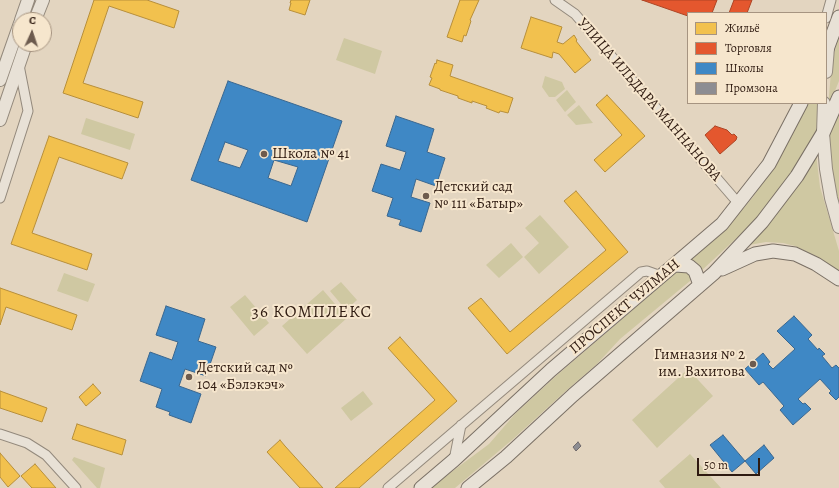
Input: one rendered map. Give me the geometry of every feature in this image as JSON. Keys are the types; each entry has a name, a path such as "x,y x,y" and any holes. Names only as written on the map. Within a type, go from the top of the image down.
{"main road":[{"path":"827,50 839,17"},
{"name":"ПРОСПЕКТ ЧУЛМАН","path":"468,488 506,457 573,395 714,273 762,222 797,176 823,133 839,97"},
{"name":"ПРОСПЕКТ ЧУЛМАН","path":"423,487 551,370 722,224 769,164 800,104"},
{"path":"714,273 741,259 755,254 773,251 795,254 816,264 839,279"},
{"path":"675,265 689,266 695,271 699,282 698,287"}],"street":[{"path":"24,12 28,0"},
{"path":"38,12 43,0"},
{"name":"УЛИЦА ИЛЬДАРА МАННАНОВА","path":"555,0 575,14 739,204"},
{"path":"827,14 831,0"},
{"path":"0,80 12,46"},
{"path":"0,120 23,52"},
{"path":"0,68 8,57"},
{"path":"0,198 28,111 19,64"},
{"path":"824,104 823,133 826,169 839,228"},
{"path":"388,488 640,272 647,271 662,276"},
{"path":"454,460 461,425"},
{"path":"0,434 27,443 46,455 76,488"}],"shaded area":[{"path":"839,36 839,81 828,108 831,72"},
{"path":"344,38 382,51 375,74 336,60"},
{"path":"545,76 562,82 565,89 555,97 549,97 542,87"},
{"path":"567,90 576,102 565,112 556,100"},
{"path":"806,104 818,104 818,131 795,169 756,220 700,272 697,263 688,258 719,234 735,218 753,197"},
{"path":"579,105 593,123 576,125 567,115"},
{"path":"839,111 839,209 834,188 828,135"},
{"path":"86,118 135,134 130,150 81,134"},
{"path":"816,153 820,187 839,251 839,272 816,256 795,246 783,243 766,242 749,245"},
{"path":"540,215 569,247 539,274 524,257 539,243 525,228"},
{"path":"511,243 523,257 499,278 486,265"},
{"path":"678,271 687,273 691,277 690,281 620,339 597,364 512,440 455,488 430,488 489,444 515,414 556,376"},
{"path":"64,273 95,284 88,302 57,291"},
{"path":"341,282 357,300 346,310 330,291"},
{"path":"323,290 347,318 307,354 282,326"},
{"path":"245,295 269,323 254,336 230,307"},
{"path":"688,369 713,396 657,448 632,420"},
{"path":"363,391 373,404 351,421 341,408"},
{"path":"690,454 721,488 665,488 659,481"},
{"path":"74,457 105,468 100,488 97,488 72,460"}],"building: Жильё":[{"path":"94,0 147,0 179,11 174,28 109,6 83,83 143,102 138,118 63,93"},
{"path":"291,0 310,0 305,15 289,10"},
{"path":"460,0 479,0 470,20 471,21 466,36 464,35 462,42 447,37"},
{"path":"531,17 562,27 557,42 563,44 574,35 577,40 576,41 591,60 575,73 559,54 553,52 552,58 521,48"},
{"path":"437,60 453,65 450,76 513,98 508,113 500,111 499,113 486,108 487,106 458,98 458,96 429,85 432,78 430,77"},
{"path":"607,95 645,136 605,172 594,160 622,135 596,105"},
{"path":"49,136 128,163 122,179 59,157 32,233 92,254 87,270 11,244"},
{"path":"576,191 628,252 507,354 468,308 481,298 510,332 606,250 564,201"},
{"path":"0,288 77,315 72,330 6,307 0,325"},
{"path":"400,337 457,401 359,488 335,488 435,400 388,348"},
{"path":"93,384 101,393 86,406 79,397"},
{"path":"0,391 47,408 42,422 0,408"},
{"path":"77,424 126,440 122,455 72,439"},
{"path":"280,440 323,488 300,488 267,452"},
{"path":"0,453 20,476 8,487 0,477"},
{"path":"35,464 56,488 32,488 21,476"}],"building: Торговля":[{"path":"642,0 717,0 712,12 687,12 687,16"},
{"path":"734,0 752,0 747,12 729,12"},
{"path":"715,126 727,130 732,135 734,134 737,137 736,140 720,154 705,135"}],"building: Школы":[{"path":"228,81 342,121 307,222 191,180","holes":["225,142 248,150 240,168 218,161","274,160 298,167 291,186 268,178"]},
{"path":"396,116 434,129 427,152 445,158 436,186 416,179 411,197 430,203 421,232 399,225 401,220 387,216 393,198 372,191 381,164 400,170 406,152 386,146"},
{"path":"166,306 205,319 198,341 216,347 206,376 185,369 179,386 201,394 191,423 169,415 170,412 156,407 162,389 140,381 150,352 172,360 178,342 156,335"},
{"path":"794,316 812,335 808,339 818,350 819,348 825,354 822,356 832,368 836,365 839,368 839,397 836,400 829,393 831,391 820,379 798,399 811,409 793,425 780,410 784,406 763,382 759,385 745,369 763,353 770,362 768,364 773,369 795,349 777,331"},
{"path":"723,435 745,461 732,472 710,445"},
{"path":"764,445 774,458 756,474 745,461"}],"building: Промзона":[{"path":"578,442 581,446 576,451 573,447"}],"place":[{"name":"Школа № 41","path":"264,154"},
{"name":"Детский сад № 111 «Батыр»","path":"426,196"},
{"name":"Гимназия № 2 им. Вахитова","path":"753,364"},
{"name":"Детский сад № 104 «Бэлэкэч»","path":"189,377"}],"district":[{"name":"36 КОМПЛЕКС","path":"312,313"}]}
